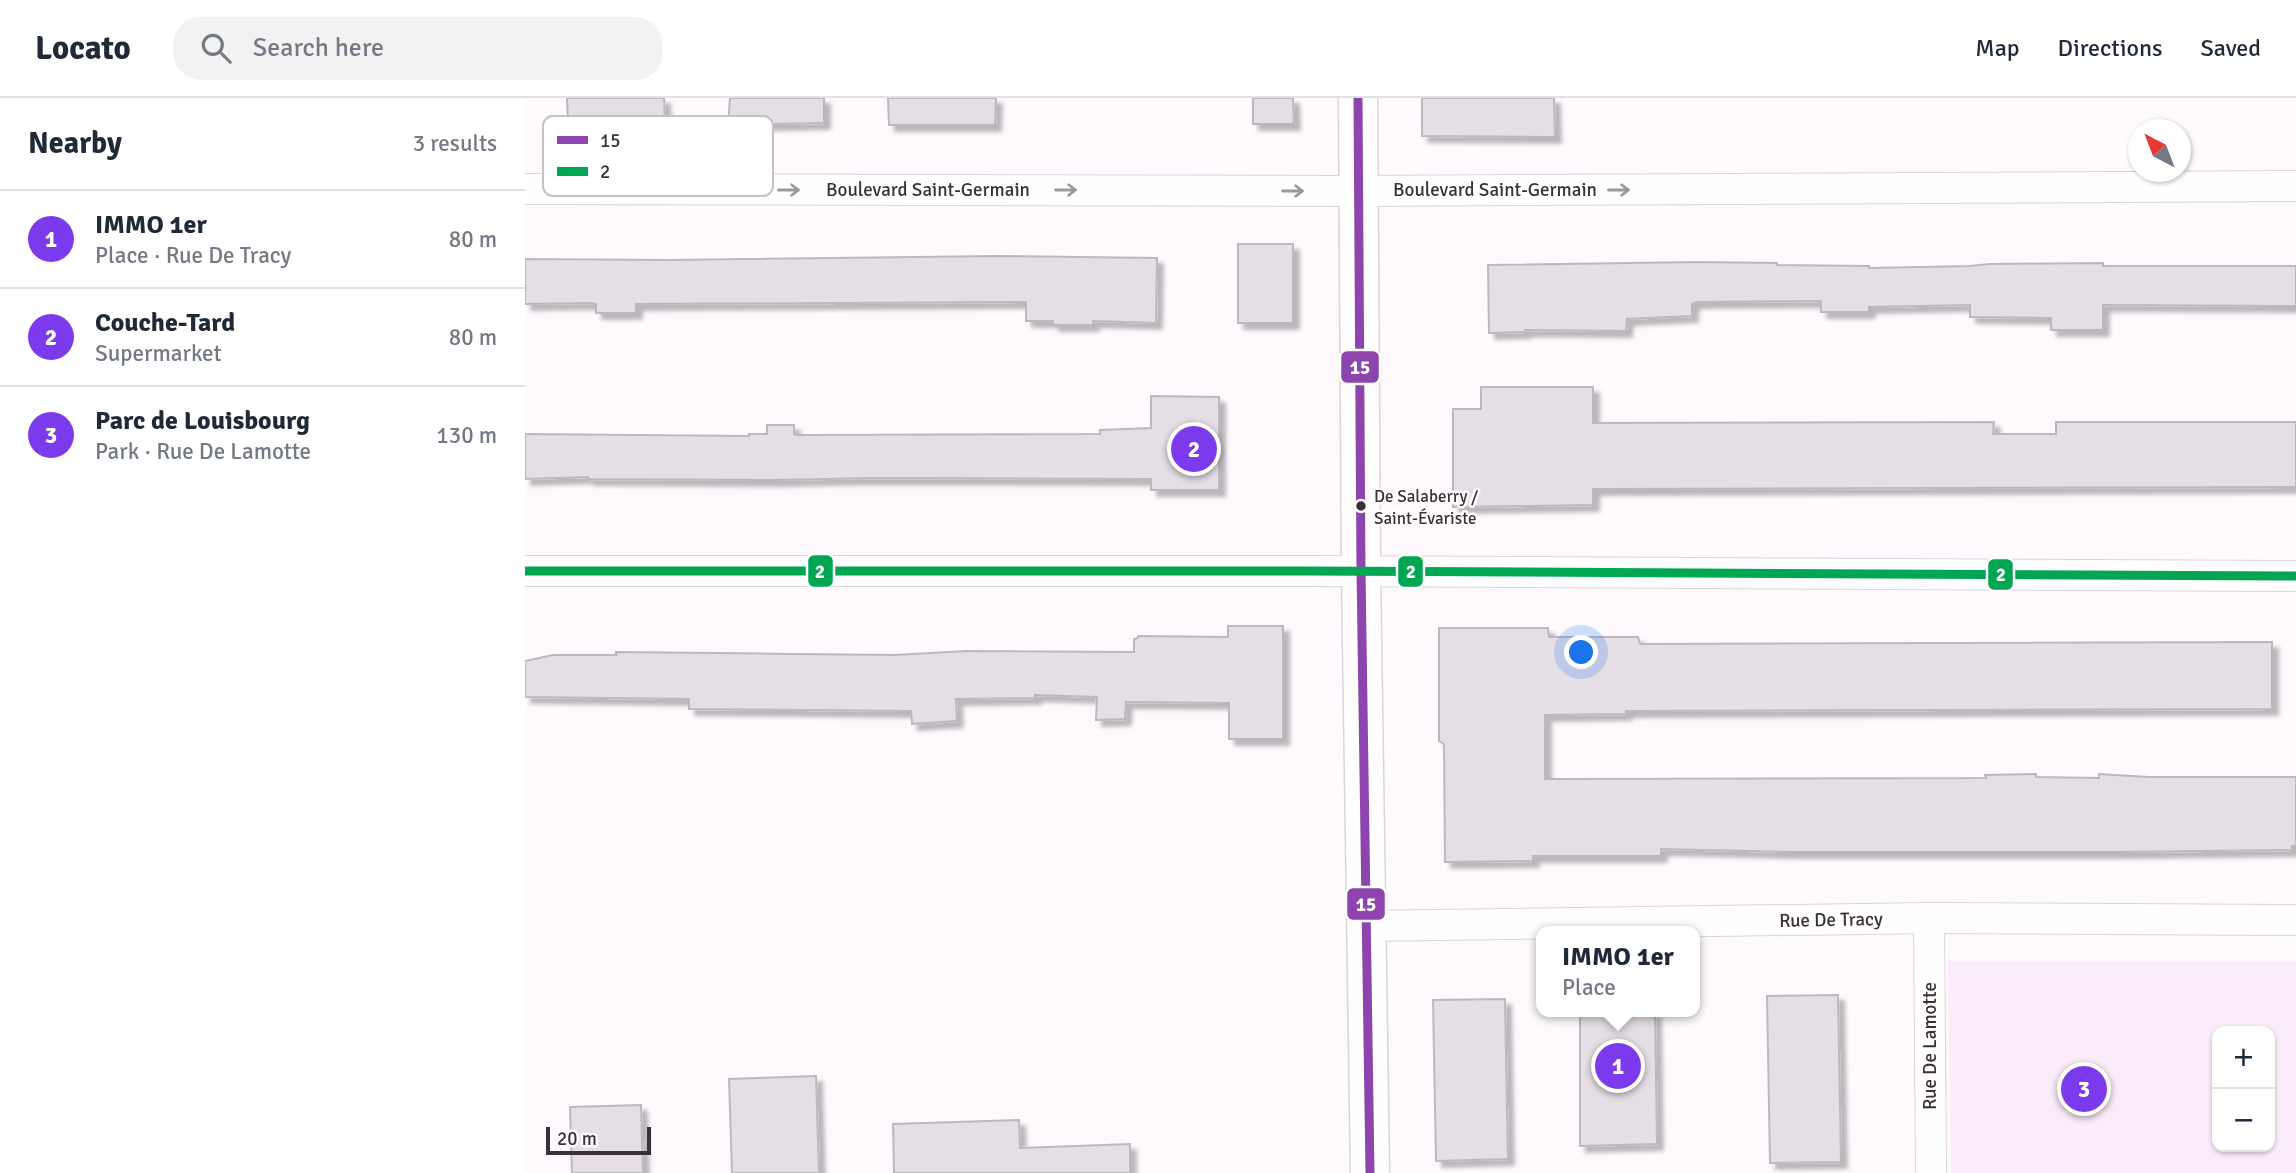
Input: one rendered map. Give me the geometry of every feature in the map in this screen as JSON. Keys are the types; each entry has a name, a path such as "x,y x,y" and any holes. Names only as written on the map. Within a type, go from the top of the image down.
{"main road":[{"path":"1358,98 1361,571 1370,1173"}],"street":[{"name":"Boulevard Saint-Germain","path":"773,190 1358,191 2296,186"},
{"name":"Boulevard Saint-Germain","path":"525,189 543,189"},
{"path":"525,571 1361,571 2296,576"},
{"name":"Rue De Tracy","path":"1365,926 1929,918 2296,920"},
{"name":"Rue De Lamotte","path":"1929,918 1931,1173"}],"shaded area":[{"path":"1948,961 2296,961 2296,1173 1951,1173"}],"building":[{"path":"567,98 664,98 665,116 568,116"},
{"path":"730,98 824,98 824,123 773,124 773,116 729,116"},
{"path":"888,98 996,98 995,125 889,125"},
{"path":"1253,98 1293,98 1294,124 1253,124"},
{"path":"1422,98 1554,98 1555,137 1422,136"},
{"path":"1238,244 1293,244 1293,323 1238,323"},
{"path":"998,256 1157,258 1156,323 1093,321 1093,325 1053,325 1053,321 1026,321 1026,302 636,304 636,313 596,313 596,304 589,303 525,304 525,259"},
{"path":"1696,262 1869,268 2103,263 2103,266 2296,266 2296,306 2103,305 2103,330 2051,330 2051,318 1970,317 1970,305 1869,307 1869,312 1821,312 1821,301 1697,302 1692,304 1692,316 1627,319 1626,331 1525,330 1489,333 1488,265"},
{"path":"1481,387 1593,387 1593,423 1994,422 1993,434 2056,434 2056,422 2296,422 2296,487 1593,489 1593,505 1453,507 1453,409 1481,409"},
{"path":"1151,396 1219,397 1219,490 1151,490 1151,479 525,479 525,434 749,436 767,434 767,425 794,425 794,434 797,435 1100,434 1100,430 1151,428"},
{"path":"1228,626 1283,626 1283,739 1229,739 1229,703 1126,702 1125,719 1096,720 1097,697 1035,695 1035,698 956,699 957,721 912,724 911,711 689,709 689,699 525,697 525,661 553,655 616,655 616,652 894,655 967,651 1134,652 1134,639 1138,636 1228,637"},
{"path":"1439,628 1548,628 1549,637 1638,637 1640,644 2272,642 2272,709 1626,711 1626,714 1545,715 1545,779 1986,778 1985,775 2036,774 2036,777 2099,778 2099,774 2149,777 2296,777 2296,846 2292,846 2292,850 2118,852 1789,852 1661,849 1661,856 1533,856 1533,861 1445,862 1444,744 1439,741"},
{"path":"1838,995 1841,1162 1770,1163 1767,996"},
{"path":"1505,999 1508,1159 1436,1161 1433,1000"},
{"path":"1580,1017 1655,1017 1657,1144 1580,1146"},
{"path":"816,1076 819,1173 732,1173 729,1079"},
{"path":"641,1105 643,1173 572,1173 570,1107"},
{"path":"1019,1120 1020,1148 1130,1144 1130,1173 894,1173 893,1124"}],"transit line":[{"name":"15","path":"1358,98 1361,571 1370,1173"},
{"name":"2","path":"525,571 1305,571 2296,576"}],"place":[{"name":"Couche-Tard","path":"1194,449"},
{"name":"De Salaberry / Saint-Évariste","path":"1361,506"},
{"name":"IMMO 1er","path":"1618,1066"},
{"name":"Parc de Louisbourg","path":"2084,1089"}]}
